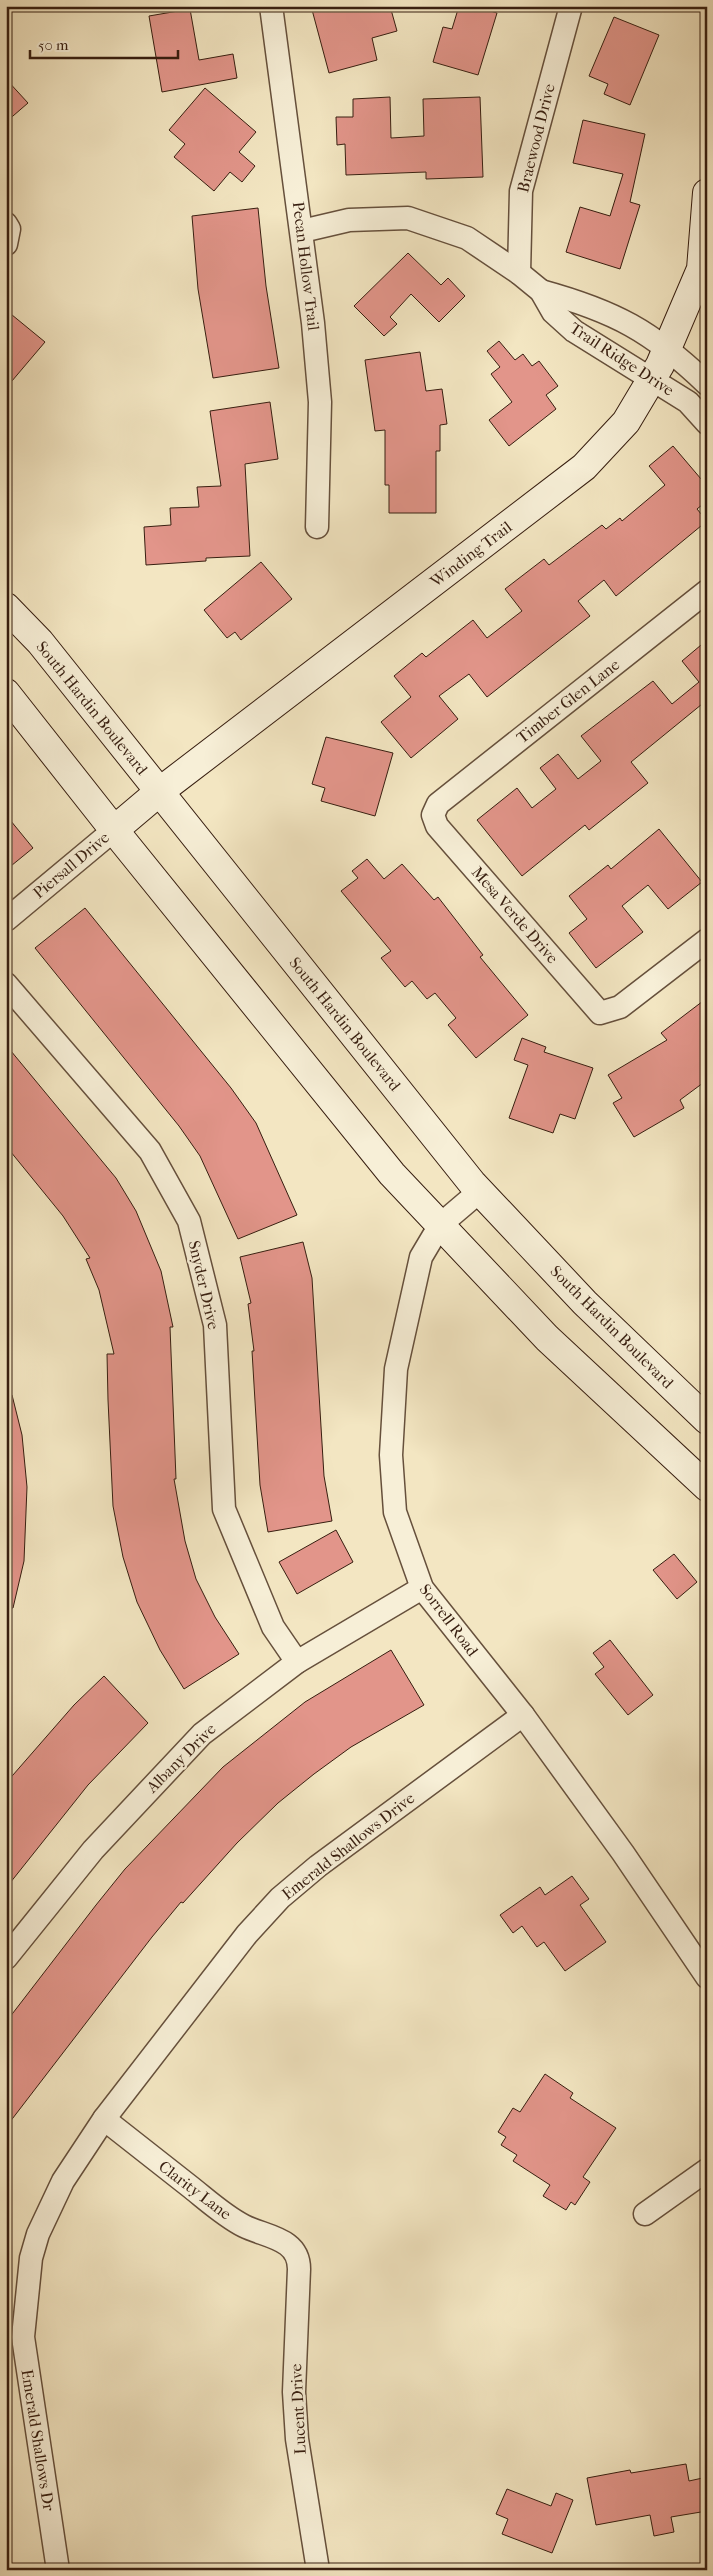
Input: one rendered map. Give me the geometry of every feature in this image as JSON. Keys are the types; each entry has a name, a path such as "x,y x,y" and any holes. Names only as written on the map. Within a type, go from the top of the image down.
{"main road":[{"name":"Winding Trail","path":"114,830 159,792 584,467 626,422 653,378 668,348 701,269 707,193"},
{"name":"South Hardin Boulevard","path":"6,607 40,642 480,1191 585,1302 707,1420"},
{"path":"6,692 114,830 374,1152 547,1338 707,1487"}],"street":[{"name":"Pecan Hollow Trail","path":"271,6 314,323 320,402 317,527"},
{"name":"Braewood Drive","path":"519,273 521,191 571,6"},
{"name":"Trail Ridge Drive","path":"302,231 349,220 408,218 467,238 519,273 541,291 553,312 574,331 653,378 688,402 707,423"},
{"path":"6,224 9,229 6,244"},
{"name":"Trail Ridge Drive","path":"541,291 608,312 668,348 707,384"},
{"name":"Timber Glen Lane","path":"433,815 438,804 707,591"},
{"name":"Mesa Verde Drive","path":"433,815 437,826 600,1014 620,1007 707,940"},
{"name":"Piersall Drive","path":"6,920 114,830"},
{"name":"Snyder Drive","path":"6,984 150,1151 189,1222 215,1325 224,1509 272,1627 296,1662"},
{"name":"Sorrell Road","path":"480,1191 440,1225 420,1258 396,1369 391,1455 395,1512 422,1588 522,1715 624,1853 707,1977"},
{"name":"Albany Drive","path":"6,1958 93,1850 202,1734 296,1662 422,1588"},
{"name":"Emerald Shallows Drive","path":"104,2119 247,1934 280,1898 318,1866 522,1715"},
{"name":"Clarity Lane","path":"104,2119 242,2226 280,2239 293,2248"},
{"name":"Emerald Shallows Dr","path":"58,2570 14,2337 38,2234 63,2181 104,2119"},
{"path":"645,2214 707,2170"},
{"name":"Lucent Drive","path":"293,2248 299,2262 294,2392 297,2439 318,2570"}],"building":[{"path":"311,6 390,6 397,31 372,38 377,60 329,73"},
{"path":"459,6 474,6 497,13 478,75 433,62 443,27 452,29"},
{"path":"190,9 199,60 233,54 237,78 162,92 149,16"},
{"path":"614,17 659,35 630,105 604,94 608,84 589,76"},
{"path":"6,79 28,103 6,122"},
{"path":"205,88 256,132 239,152 255,166 242,182 230,172 214,191 174,157 185,144 169,130"},
{"path":"390,97 391,138 424,136 423,99 480,97 483,177 426,179 426,172 346,175 345,144 337,145 336,117 353,117 353,99"},
{"path":"583,120 645,134 630,202 640,205 620,269 566,252 580,207 610,216 623,174 573,163"},
{"path":"258,208 266,286 279,368 213,378 198,289 192,216"},
{"path":"408,253 441,285 448,278 465,296 439,322 411,294 390,317 397,324 384,336 354,306"},
{"path":"6,310 45,342 6,388"},
{"path":"499,341 515,360 523,354 532,366 539,361 558,386 546,395 556,409 509,446 489,420 512,402 491,374 500,367 487,351"},
{"path":"420,352 426,391 442,389 447,424 440,425 440,451 436,451 436,513 389,513 389,485 385,485 385,430 375,431 365,360"},
{"path":"270,402 278,459 245,464 250,556 206,558 206,561 146,565 144,527 171,525 170,508 199,507 197,487 221,486 210,411"},
{"path":"673,446 707,486 707,501 697,509 707,521 616,596 604,580 578,601 590,616 487,697 469,674 439,696 458,719 411,758 381,722 411,697 394,676 422,653 426,657 473,620 487,638 522,611 505,589 544,559 549,565 602,525 606,529 620,518 622,521 665,485 649,466"},
{"path":"261,562 292,599 241,640 235,632 227,638 204,610"},
{"path":"707,640 707,700 631,762 648,783 589,830 585,825 522,876 477,820 517,788 532,808 556,789 540,768 558,754 578,779 601,761 581,736 653,681 672,704 699,682 682,661"},
{"path":"326,737 393,753 375,816 321,801 325,788 312,784"},
{"path":"6,815 33,848 6,870"},
{"path":"659,829 702,882 668,909 648,885 622,906 643,932 596,968 569,933 587,919 569,896 608,865 611,869"},
{"path":"367,859 384,879 402,864 434,900 438,897 483,955 480,957 528,1015 476,1058 448,1025 456,1018 435,993 427,999 412,981 405,987 381,958 391,951 341,891 358,878 352,871"},
{"path":"85,908 231,1088 256,1123 297,1215 238,1239 200,1156 179,1126 35,948"},
{"path":"707,998 707,1080 680,1100 684,1108 634,1137 613,1103 622,1098 608,1075 667,1040 661,1033"},
{"path":"522,1038 546,1047 544,1052 593,1068 575,1119 560,1114 553,1133 509,1118 528,1065 514,1060"},
{"path":"6,1045 116,1178 136,1211 161,1271 173,1327 170,1327 176,1479 174,1479 185,1541 196,1579 215,1617 239,1654 184,1689 160,1650 137,1602 123,1557 113,1506 108,1400 107,1354 114,1354 99,1290 86,1259 90,1258 63,1216 6,1146"},
{"path":"303,1242 312,1278 324,1476 332,1521 268,1532 260,1485 252,1351 254,1351 248,1304 251,1303 240,1257"},
{"path":"12,1395 22,1435 27,1487 24,1561 13,1608 6,1608 6,1396"},
{"path":"336,1530 353,1562 297,1594 279,1562"},
{"path":"674,1554 697,1582 677,1599 653,1570"},
{"path":"610,1640 653,1695 628,1715 595,1674 604,1667 593,1653"},
{"path":"391,1650 424,1705 351,1747 314,1774 278,1803 237,1843 183,1903 181,1902 152,1937 6,2127 6,2022 125,1869 223,1767 305,1702"},
{"path":"104,1676 148,1723 88,1785 6,1888 6,1783 74,1705"},
{"path":"572,1876 589,1899 580,1905 606,1942 565,1971 544,1942 537,1947 522,1926 513,1933 500,1915 540,1887 545,1895"},
{"path":"545,2074 573,2093 570,2098 616,2128 583,2177 590,2182 575,2205 571,2202 566,2210 543,2196 550,2185 513,2161 517,2155 501,2145 506,2137 498,2132 513,2108 520,2112"},
{"path":"686,2464 689,2481 707,2477 707,2511 671,2517 674,2532 654,2536 650,2515 596,2525 587,2478 630,2470 631,2473"},
{"path":"507,2489 551,2506 556,2493 573,2500 552,2553 502,2534 508,2519 496,2514"}]}
